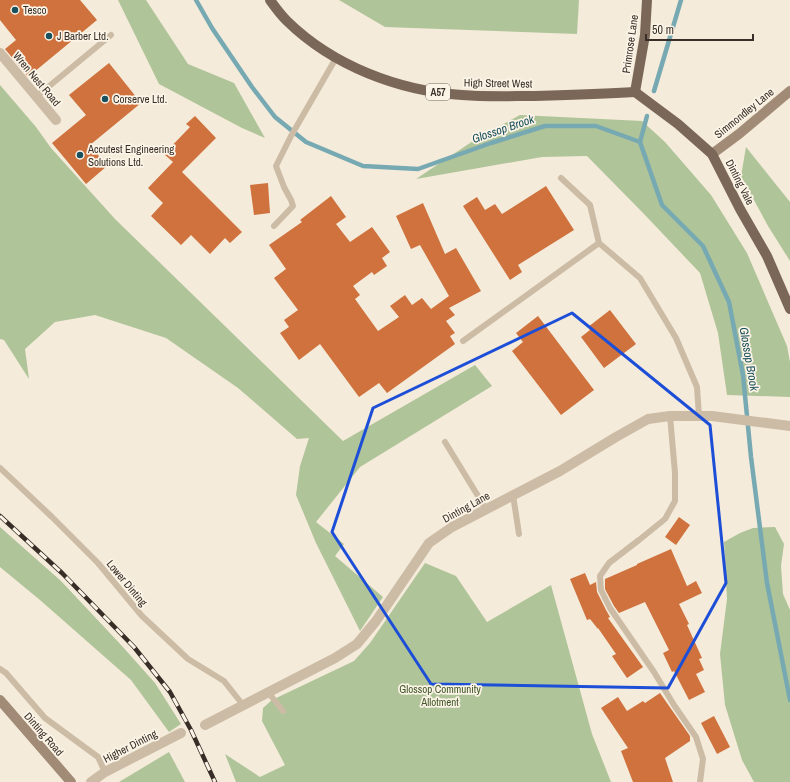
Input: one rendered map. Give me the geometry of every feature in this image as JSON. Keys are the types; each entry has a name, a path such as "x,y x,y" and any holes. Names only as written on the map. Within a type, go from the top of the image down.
{"main road":[{"name":"High Street West","path":"270,0 287,21 311,41 336,58 388,81 419,89 462,95 529,96 635,92"},
{"name":"Primrose Lane","path":"635,92 645,35 647,0"},
{"name":"Dinting Vale","path":"635,92 678,124 712,154 740,209 767,256 790,309"}],"street":[{"name":"Wren Nest Road","path":"0,53 56,120"},
{"name":"Simmondley Lane","path":"712,154 739,134 790,91"},
{"name":"Dinting Lane","path":"205,725 335,658 357,644 380,615 429,543 452,527 560,471 648,419 670,416 712,416 790,426"},
{"name":"Dinting Road","path":"0,700 71,782"},
{"name":"Higher Dinting","path":"91,782 105,772 180,733"}],"lane":[{"path":"36,97 111,35"},
{"path":"274,226 293,206 276,166 291,136 336,58"},
{"path":"561,178 590,205 599,243 640,278 676,338 698,388 699,416"},
{"path":"463,341 599,243"},
{"path":"670,416 675,473 675,500 665,519 608,563 600,576 601,590 610,608 696,737 703,759 700,782"},
{"path":"445,442 486,509"},
{"name":"Lower Dinting","path":"0,468 98,563 142,616 188,659 224,681 243,705"},
{"path":"513,496 519,534"},
{"path":"0,669 6,673 45,718 98,757 105,772"},
{"path":"268,692 283,711"}],"highlighted area":[{"path":"572,313 710,425 726,583 668,688 431,684 332,532 373,408"}],"green space":[{"path":"118,0 146,0 188,64 234,83 265,138 242,128 159,84"},
{"path":"339,0 579,0 577,34 385,27"},
{"path":"0,85 36,127 51,148 115,219 343,441 475,365 492,386 360,467 316,522 344,544 335,556 383,597 360,631 316,543 296,495 300,466 309,438 297,439 238,388 166,338 95,315 55,322 25,349 29,379 4,340 0,339"},
{"path":"520,115 642,121 665,142 711,195 747,253 787,346 790,362 790,397 727,395 718,333 700,273 587,156 542,157 416,179 476,139"},
{"path":"746,147 790,202 790,261 768,226 741,176"},
{"path":"0,527 61,581 122,646 155,683 181,724 169,732 131,680 0,567"},
{"path":"775,527 784,544 781,566 783,594 790,610 790,782 754,782 742,760 725,705 720,654 727,599 724,542 753,528"},
{"name":"Glossop Community Allotment","path":"425,563 456,576 487,622 551,585 592,734 611,782 236,782 225,754 260,777 285,765 262,721 263,708 272,700 354,661 370,643"},
{"path":"169,752 185,782 119,782"}],"building":[{"name":"J Barber Ltd.","path":"0,0 80,0 97,20 28,77 5,49 16,40 0,20"},
{"path":"109,63 141,103 90,145 107,166 86,184 52,143 86,115 69,95"},
{"path":"195,116 216,138 182,172 242,232 230,243 225,238 210,254 191,235 181,245 151,216 163,203 148,188 173,162 164,154 190,127 186,124"},
{"path":"268,183 270,213 254,215 250,185"},
{"path":"546,186 574,230 518,265 522,272 510,280 463,206 477,197 485,210 495,204 502,214"},
{"path":"331,196 346,217 336,224 350,242 372,227 390,252 382,258 387,266 374,275 372,272 353,286 360,295 355,299 378,331 399,317 390,306 405,295 412,305 422,298 431,309 449,296 420,245 411,249 396,216 423,203 445,254 456,248 481,291 449,308 455,315 446,321 455,333 450,336 455,344 387,393 379,383 359,397 320,344 299,360 280,333 289,327 284,320 298,310 274,278 286,269 269,245 302,222 300,220"},
{"path":"610,310 636,344 604,368 581,337 590,330 588,327"},
{"path":"538,316 594,390 561,415 512,351 523,342 516,333"},
{"path":"679,517 690,525 676,545 665,537"},
{"path":"671,549 687,586 696,581 702,593 679,604 689,624 687,625 702,658 699,659 704,670 696,674 705,692 689,700 674,671 672,672 663,653 669,650 645,602 619,613 605,589 605,579"},
{"path":"585,573 590,585 596,582 597,592 610,617 608,618 643,667 627,678 612,656 616,654 598,628 590,619 587,620 570,579"},
{"path":"660,693 690,736 690,741 665,758 673,782 633,782 621,751 628,748 601,708 618,697 627,711 643,701 645,703"},
{"path":"714,716 730,747 717,754 701,723"}],"waterway":[{"name":"Glossop Brook","path":"196,0 212,28 252,87 275,117 306,142 363,166 418,169 491,143 545,126 596,126 640,142 662,205 703,246 729,302 743,375 751,457 767,583 790,700"},
{"path":"654,91 681,0"},
{"path":"640,142 647,116"}],"railway":[{"path":"0,516 62,573 134,647 170,692 191,730 215,782"}],"place":[{"name":"Tesco","path":"15,10"},
{"name":"J Barber Ltd.","path":"49,36"},
{"name":"Corserve Ltd.","path":"105,99"},
{"name":"Accutest Engineering Solutions Ltd.","path":"80,155"}]}
